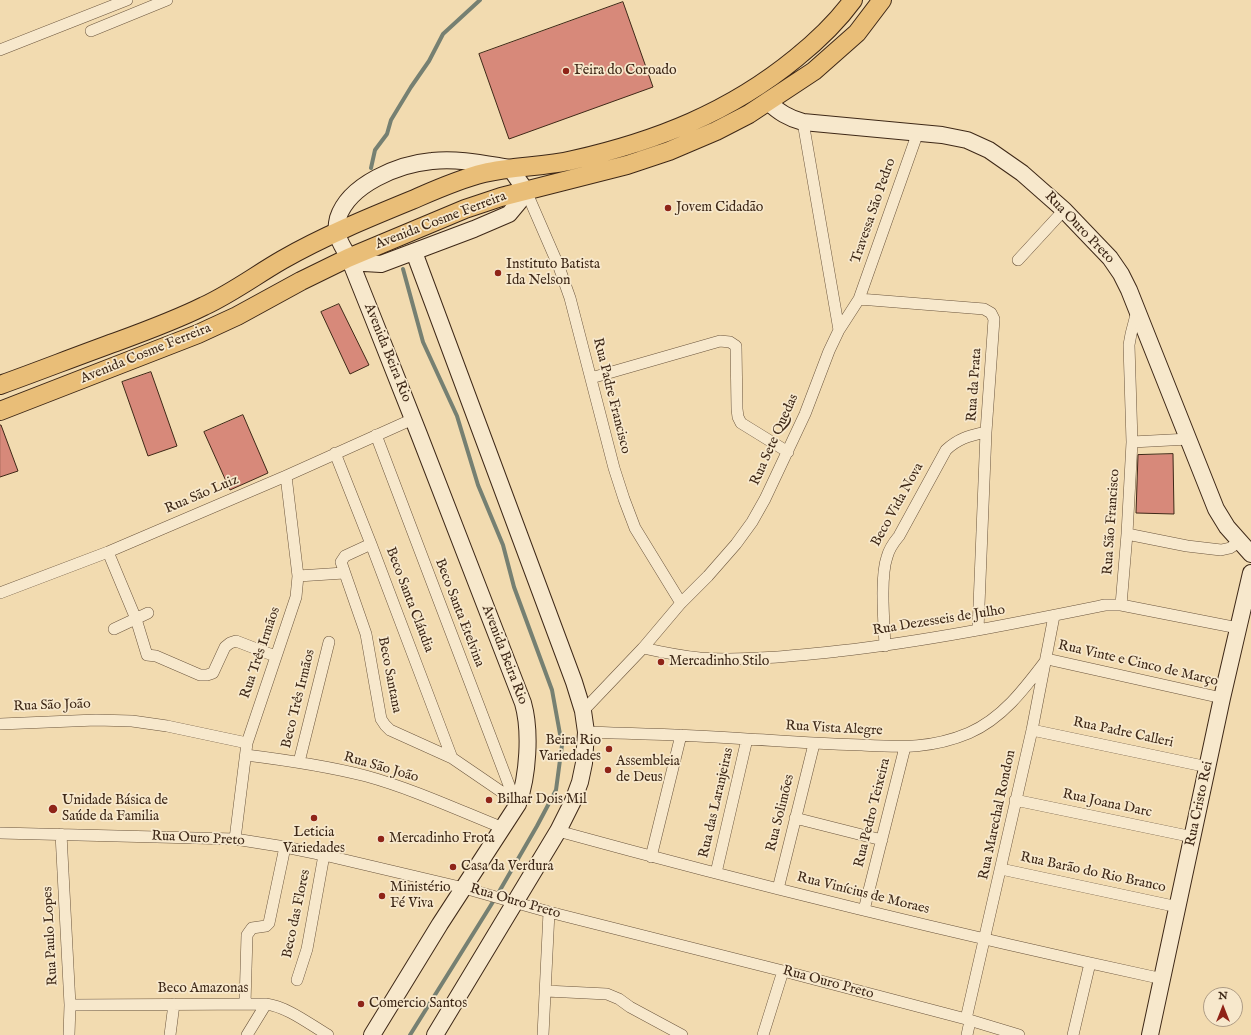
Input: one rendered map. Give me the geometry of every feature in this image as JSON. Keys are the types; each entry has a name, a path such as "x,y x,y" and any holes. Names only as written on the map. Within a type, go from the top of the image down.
{"main road":[{"name":"Avenida Cosme Ferreira","path":"0,385 187,314 229,293 284,259 336,232 457,182 483,173 510,168 538,166 570,161 601,154 687,125 733,102 782,69 814,43 845,11 853,0"},
{"name":"Avenida Cosme Ferreira","path":"0,411 198,334 237,316 295,284 348,258 465,209 501,197 627,165 669,151 716,131 749,114 814,70 857,33 882,0"}],"street":[{"path":"0,50 127,0"},
{"path":"91,31 166,0"},
{"name":"Rua Ouro Preto","path":"768,102 787,117 803,122 918,132 966,140 989,150 1022,173 1064,210 1110,258 1121,274 1216,509 1227,527 1251,554"},
{"path":"803,122 839,330"},
{"name":"Travessa São Pedro","path":"859,299 918,132"},
{"path":"336,232 338,219 341,212 348,200 357,191 367,183 417,163 448,160 510,168 526,191 509,214 414,252 381,264 364,263 348,258"},
{"name":"Rua Padre Francisco","path":"526,191 559,267 570,298 614,468 635,528 681,603"},
{"path":"1018,260 1064,210"},
{"name":"Avenida Beira Rio","path":"336,232 414,419 523,703 527,724 523,787 516,802 468,889 440,924 372,1035"},
{"path":"414,252 574,682 583,711 586,732 580,782 573,801 558,831 508,900 437,1034"},
{"path":"839,330 859,299"},
{"name":"Rua da Prata","path":"859,299 984,309 991,313 994,320 986,432 978,630"},
{"name":"Rua São Francisco","path":"1121,605 1127,534 1132,442 1129,345 1137,311"},
{"name":"Rua Sete Quedas","path":"583,711 643,648 681,603 708,576 732,549 752,522 788,452 839,330"},
{"path":"591,378 720,341 730,342 736,346 738,417 741,423 788,452"},
{"name":"Rua São Luiz","path":"0,593 108,552 286,476 414,419"},
{"name":"Beco Vida Nova","path":"885,646 884,570 886,557 891,546 899,536 946,450 954,443 965,437 986,432"},
{"name":"Beco Santa Etelvina","path":"376,435 516,802"},
{"path":"1132,442 1188,439"},
{"name":"Beco Santa Cláudia","path":"335,453 452,758"},
{"name":"Rua Três Irmãos","path":"235,839 247,743 296,597 298,576 286,476"},
{"path":"1127,534 1187,546 1221,550 1230,548 1239,542"},
{"name":"Beco Santana","path":"371,544 345,556 341,562 368,640 381,719 390,730 452,758 516,802"},
{"path":"108,552 136,619 146,655 156,656 200,675 213,673 225,647 236,641 275,656"},
{"path":"298,576 344,573"},
{"name":"Rua Cristo Rei","path":"1150,1035 1222,698 1251,573"},
{"name":"Rua Dezesseis de Julho","path":"643,648 698,658 729,659 798,656 885,646 1105,606 1121,605 1238,628"},
{"path":"114,629 148,613"},
{"name":"Rua Marechal Rondon","path":"967,1035 968,1020 1015,800 1032,730 1047,659 1054,616"},
{"name":"Beco Três Irmãos","path":"299,762 329,642"},
{"name":"Rua Vinte e Cinco de Março","path":"1047,659 1222,698"},
{"name":"Rua Vista Alegre","path":"586,732 681,735 814,744 905,747 927,746 947,741 989,722 1022,692 1047,659"},
{"name":"Rua São João","path":"0,724 96,720 132,721 167,726 247,743"},
{"name":"Rua Padre Calleri","path":"1032,730 1208,767"},
{"path":"651,857 681,735"},
{"name":"Rua das Laranjeiras","path":"716,873 747,739"},
{"name":"Rua Solimões","path":"778,889 814,744"},
{"name":"Rua Pedro Teixeira","path":"864,910 905,747"},
{"name":"Rua São João","path":"246,755 299,762 365,776 397,786 503,828"},
{"name":"Rua Joana Darc","path":"1015,800 1193,837"},
{"path":"795,818 882,840"},
{"name":"Rua Vinícius de Moraes","path":"558,831 651,857 985,940 1163,979"},
{"name":"Rua Ouro Preto","path":"0,833 235,839 285,847 468,889 549,912 783,971 1019,1035"},
{"name":"Rua Paulo Lopes","path":"61,834 70,1005 69,1035"},
{"path":"245,1004 247,935 252,928 266,926 269,924 285,847"},
{"name":"Beco das Flores","path":"297,980 307,949 324,855"},
{"name":"Rua Barão do Rio Branco","path":"1001,869 1178,907"},
{"path":"543,1035 549,912"},
{"path":"1073,1035 1090,963"},
{"path":"763,1035 783,971"},
{"path":"546,991 607,994 619,999 630,1007 682,1035"},
{"path":"170,1035 174,1004"},
{"path":"247,1035 266,1004"},
{"name":"Beco Amazonas","path":"70,1005 275,1005 328,1035"}],"building":[{"name":"Feira do Coroado","path":"623,2 653,87 509,139 479,54"},
{"path":"339,304 369,365 350,374 321,312"},
{"path":"151,372 177,446 148,456 122,382"},
{"path":"243,415 268,473 230,490 204,432"},
{"path":"0,425 18,471 0,477"},
{"path":"1173,454 1174,514 1136,513 1138,455"}],"waterway":[{"path":"371,168 375,150 387,134 391,120 429,61 443,34 480,0"},
{"path":"403,269 423,342 457,416 478,485 503,545 514,587 552,690 562,745 556,790 496,897 410,1035"}],"place":[{"name":"Feira do Coroado","path":"566,71"},
{"name":"Jovem Cidadão","path":"668,208"},
{"name":"Instituto Batista Ida Nelson","path":"498,273"},
{"name":"Mercadinho Stilo","path":"661,662"},
{"name":"Beira Rio Variedades","path":"609,749"},
{"name":"Assembleia de Deus","path":"608,770"},
{"name":"Bilhar Dois Mil","path":"489,800"},
{"name":"Unidade Básica de Saúde da Familia","path":"53,809"},
{"name":"Leticia Variedades","path":"314,818"},
{"name":"Mercadinho Frota","path":"381,839"},
{"name":"Casa da Verdura","path":"453,867"},
{"name":"Ministério Fé Viva","path":"382,896"},
{"name":"Comercio Santos","path":"361,1004"}]}
